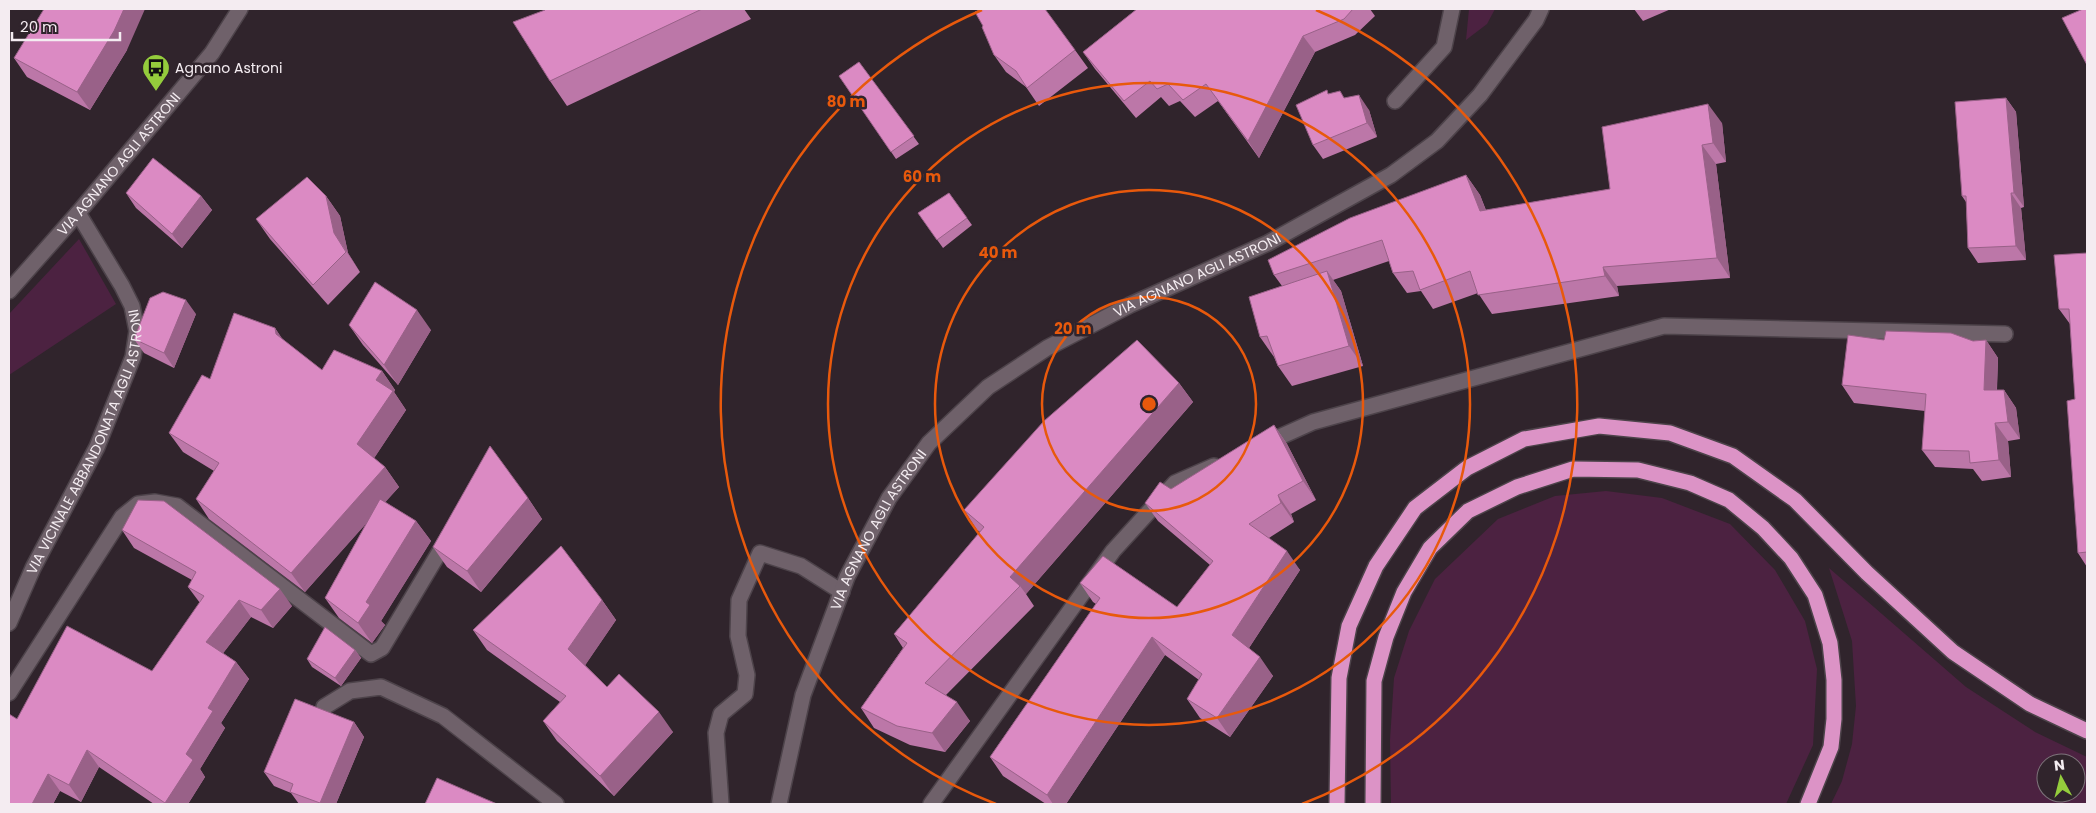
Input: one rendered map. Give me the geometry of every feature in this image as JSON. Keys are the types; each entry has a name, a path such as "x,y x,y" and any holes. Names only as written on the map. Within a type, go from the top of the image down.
{"highway":[{"path":"1336,804 1339,678 1349,626 1376,566 1415,508 1467,468 1524,439 1599,426 1670,433 1733,456 1795,500 1867,573 1953,652 2030,704 2087,731"},
{"path":"1373,804 1374,681 1389,628 1404,592 1430,548 1468,511 1517,487 1574,469 1638,470 1690,483 1729,500 1763,528 1792,558 1815,595 1830,643 1834,680 1834,719 1831,747 1808,804"}],"street":[{"name":"VIA AGNANO AGLI ASTRONI","path":"9,291 78,213 212,52 240,9"},
{"path":"1395,101 1444,47 1452,9"},
{"name":"VIA AGNANO AGLI ASTRONI","path":"779,804 803,695 847,577 888,498 929,443 988,387 1047,348 1130,305 1268,243 1391,175 1437,141 1480,95 1536,20 1541,9"},
{"name":"VIA VICINALE ABBANDONATA AGLI ASTRONI","path":"9,623 33,568 97,447 133,356 137,331 132,306 78,213"},
{"path":"1253,449 1313,422 1664,326 2005,334"},
{"path":"931,804 1114,551 1175,483 1227,460"},
{"path":"9,693 122,517 138,504 155,502 177,506 371,654 382,648 456,524"},
{"path":"721,804 716,733 721,714 744,694 747,674 738,636 739,600 760,553 801,566 842,592"},
{"path":"324,707 350,691 381,687 443,716 556,804"}],"shaded area":[{"path":"1469,9 1495,9 1487,24 1466,40"},
{"path":"79,239 116,304 9,375 9,314"},
{"path":"1606,491 1662,498 1730,524 1775,570 1805,621 1817,669 1813,745 1786,804 1391,804 1390,740 1394,678 1409,631 1435,579 1498,519 1555,496"},
{"path":"1829,568 1966,687 2035,732 2079,753 2036,753 2036,803 2086,803 2087,757 2087,804 1831,804 1842,781 1852,744 1856,706 1852,641"}],"building":[{"path":"44,9 124,9 114,31 77,92 14,58"},
{"path":"544,9 702,9 550,81 513,22"},
{"path":"982,9 1045,9 1075,50 1027,88 1016,71 994,55 983,26 975,12"},
{"path":"1137,9 1353,9 1344,19 1303,36 1248,141 1206,84 1183,100 1168,84 1157,89 1150,81 1124,101 1083,52"},
{"path":"2087,9 2087,65 2062,18"},
{"path":"859,62 914,136 891,152 839,76"},
{"path":"1327,90 1328,94 1340,91 1344,98 1359,95 1367,123 1313,145 1296,105"},
{"path":"2006,98 2014,193 2011,193 2016,246 1968,248 1966,196 1962,196 1955,102"},
{"path":"1708,104 1713,143 1702,145 1717,258 1603,267 1605,276 1478,295 1470,271 1420,290 1413,271 1393,273 1382,240 1274,275 1268,260 1350,218 1466,175 1480,211 1610,189 1602,127"},
{"path":"153,158 201,196 172,234 126,193"},
{"path":"307,177 326,196 334,233 346,252 313,285 256,219"},
{"path":"949,193 967,218 937,240 918,213"},
{"path":"2087,253 2087,552 2078,553 2067,401 2075,399 2069,309 2059,309 2054,255"},
{"path":"1327,271 1349,346 1278,366 1267,336 1260,337 1249,297"},
{"path":"375,282 417,310 384,365 349,325"},
{"path":"163,292 186,300 164,353 134,339 150,298"},
{"path":"234,313 275,328 276,334 322,370 334,350 382,371 376,380 393,391 357,444 385,467 291,573 196,499 219,463 169,433 202,375 210,379"},
{"path":"1886,331 1951,333 1973,341 1986,340 1984,390 2004,390 2008,422 1995,423 1999,460 1970,463 1969,451 1922,450 1926,394 1842,385 1848,335 1884,340"},
{"path":"1137,340 1179,383 1010,577 1020,586 925,683 957,702 932,733 897,726 861,708 907,643 894,634 984,527 964,510 1044,421"},
{"path":"1274,425 1303,481 1278,495 1281,503 1249,524 1287,551 1232,635 1260,657 1217,718 1187,699 1202,674 1152,637 1047,795 990,757 1100,598 1080,583 1103,556 1177,607 1213,561 1145,503 1160,482 1171,489"},
{"path":"490,446 528,498 467,571 433,547"},
{"path":"380,499 416,521 366,602 370,605 358,623 325,598"},
{"path":"138,500 164,501 280,589 261,610 239,600 206,642 236,662 208,708 213,711 186,754 193,760 165,803 87,750 69,785 48,774 32,804 9,804 9,714 17,719 67,626 152,671 204,596 188,587 196,572 122,530"},
{"path":"561,546 602,600 568,649 607,687 619,674 659,712 600,776 543,721 566,696 473,630"},
{"path":"325,627 355,650 335,678 307,659"},
{"path":"295,699 354,722 320,803 290,792 293,784 264,772"},
{"path":"437,778 497,804 425,804"}],"place":[{"name":"Agnano Astroni","path":"156,92"}]}
